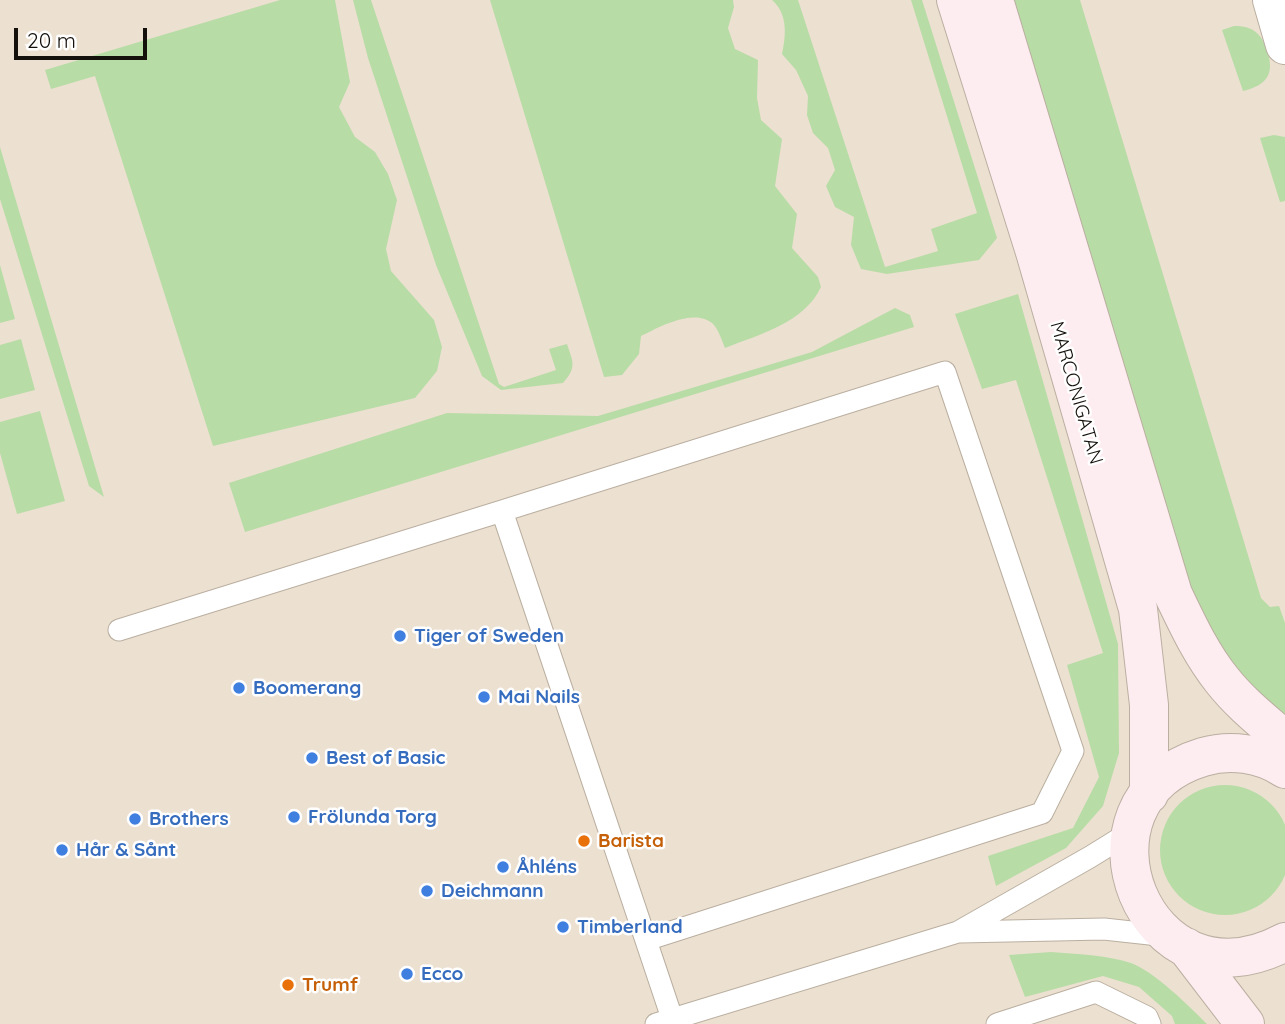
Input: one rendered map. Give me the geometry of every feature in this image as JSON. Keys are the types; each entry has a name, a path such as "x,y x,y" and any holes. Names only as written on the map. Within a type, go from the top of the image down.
{"street":[{"name":"MARCONIGATAN","path":"956,0 1035,252 1138,609 1149,705 1149,794"},
{"name":"MARCONIGATAN","path":"994,0 1173,594 1195,640 1221,680 1280,741"},
{"path":"1272,0 1285,45"},
{"path":"1245,1024 1177,942 1151,919 1139,900 1131,877 1128,854 1141,805 1161,780 1192,760 1228,753 1247,754 1285,769"},
{"path":"1177,942 1205,954 1225,957 1246,956 1285,942"}],"lane":[{"path":"119,630 945,372 1073,751 1042,813 646,940"},
{"path":"502,511 646,940 667,1022 958,932 1090,858 1132,831"},
{"path":"958,932 1104,929 1177,942"},
{"path":"998,1024 1096,992 1147,1017 1150,1024"}],"green space":[{"path":"280,0 335,0 350,82 339,107 355,137 375,152 388,174 397,200 386,249 391,271 434,320 442,347 437,371 415,398 213,446 95,76 51,89 45,70"},
{"path":"353,0 371,0 499,384 504,387 556,370 549,349 567,344 572,364 563,383 501,390 482,376 436,265 368,58"},
{"path":"490,0 733,0 734,7 728,28 735,49 758,60 757,98 761,120 782,139 775,186 797,214 792,248 818,277 821,287 804,310 780,326 725,348 712,323 695,317 676,320 641,336 639,354 622,375 604,377"},
{"path":"772,0 798,0 885,267 938,251 931,229 977,213 911,0 922,0 997,238 979,260 887,274 861,269 851,245 854,217 835,207 826,186 835,170 828,148 813,133 807,115 808,96 796,70 782,54 785,32 783,18"},
{"path":"1011,0 1080,0 1261,598 1270,607 1279,606 1285,623 1285,719 1255,691 1216,642 1188,588"},
{"path":"1234,26 1246,27 1259,35 1269,58 1267,77 1258,85 1243,91 1222,30"},
{"path":"1274,135 1285,137 1285,201 1280,202 1260,138"},
{"path":"0,147 104,497 89,486 0,199"},
{"path":"0,265 15,319 0,323"},
{"path":"1018,294 1118,644 1119,753 1103,806 1066,848 996,886 988,856 1073,828 1099,777 1067,665 1103,653 1016,380 982,389 955,314"},
{"path":"895,308 910,315 914,327 245,532 229,483 447,413 598,416 812,352"},
{"path":"21,339 35,390 0,399 0,345"},
{"path":"40,411 65,501 17,514 0,453 0,422"},
{"path":"1225,785 1250,790 1271,804 1285,825 1290,850 1285,875 1271,896 1250,910 1225,915 1200,910 1179,896 1165,875 1160,850 1165,825 1179,804 1200,790"},
{"path":"1051,952 1121,960 1140,967 1181,999 1207,1024 1175,1024 1172,1016 1139,987 1103,976 1025,997 1009,955"}],"place":[{"name":"Tiger of Sweden","path":"400,636"},
{"name":"Boomerang","path":"239,688"},
{"name":"Mai Nails","path":"484,697"},
{"name":"Best of Basic","path":"312,758"},
{"name":"Frölunda Torg","path":"294,817"},
{"name":"Brothers","path":"135,819"},
{"name":"Barista","path":"584,841"},
{"name":"Hår & Sånt","path":"62,850"},
{"name":"Åhléns","path":"503,867"},
{"name":"Deichmann","path":"427,891"},
{"name":"Timberland","path":"563,927"},
{"name":"Ecco","path":"407,974"},
{"name":"Trumf","path":"288,985"}]}
